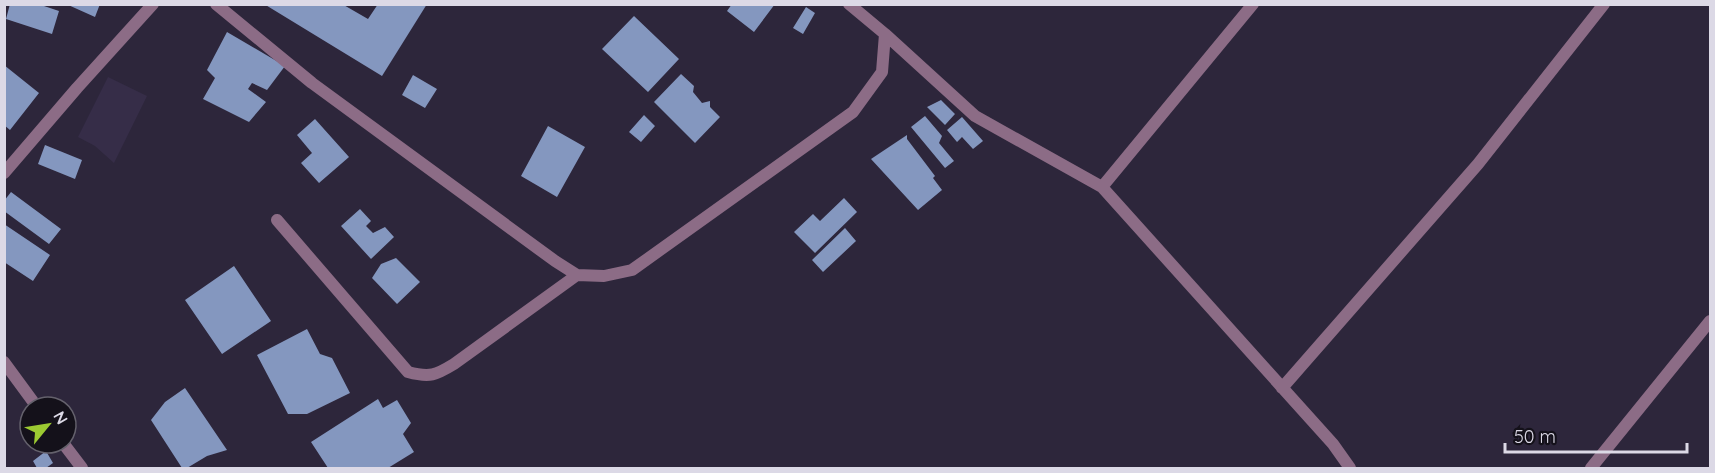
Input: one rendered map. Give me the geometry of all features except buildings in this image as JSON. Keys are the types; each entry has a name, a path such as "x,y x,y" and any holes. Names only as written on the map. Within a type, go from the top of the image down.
{"street":[{"path":"4,173 153,4"},
{"path":"216,4 312,83 546,255 577,275 604,276 632,270 853,112 882,72 885,34"},
{"path":"849,4 975,116 1102,187 1333,444 1350,468"},
{"path":"1102,187 1253,4"},
{"path":"1282,388 1478,164 1604,4"},
{"path":"277,219 408,372 422,376 436,375 454,364 577,275"},
{"path":"1591,468 1710,321"},
{"path":"4,362 28,395"},
{"path":"72,455 82,468"}],"shaded area":[{"path":"108,77 147,96 114,163 95,146 78,137"}]}
